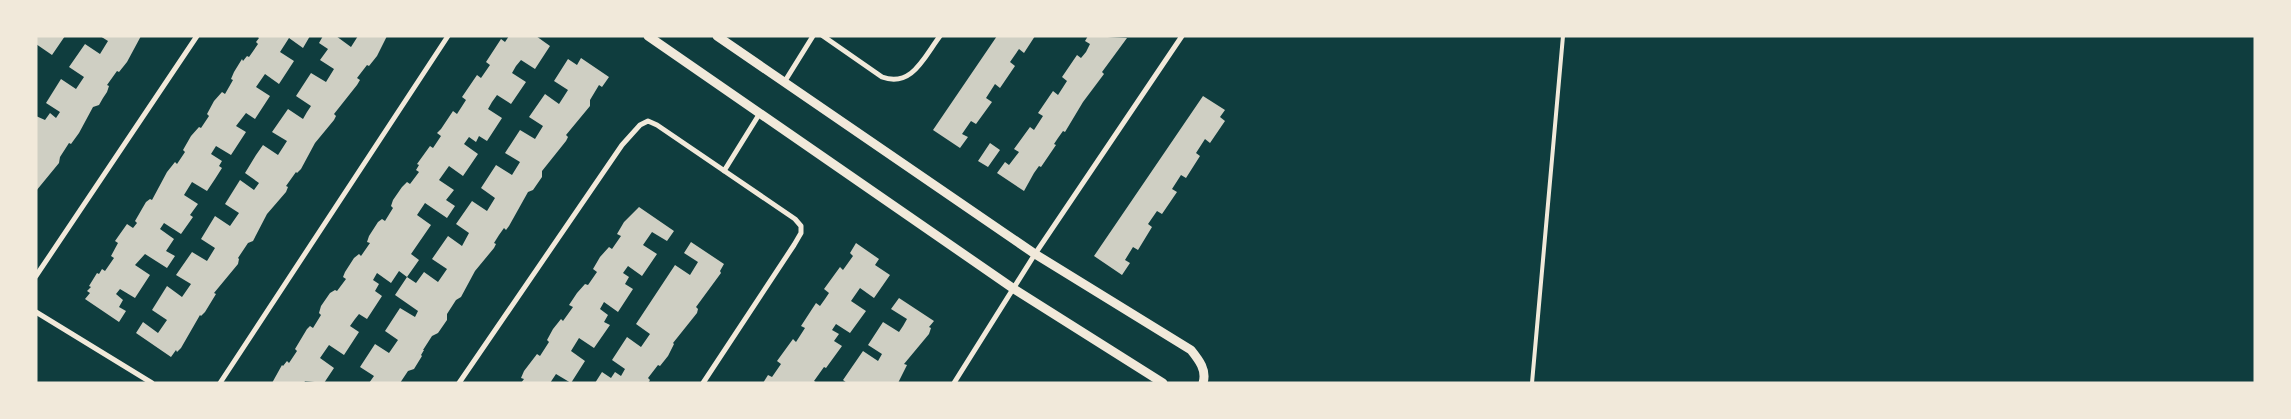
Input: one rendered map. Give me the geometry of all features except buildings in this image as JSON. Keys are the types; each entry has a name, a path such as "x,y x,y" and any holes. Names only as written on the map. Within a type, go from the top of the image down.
{"street":[{"path":"36,276 196,36"},
{"path":"220,383 448,36"},
{"path":"648,36 1014,289 1163,383"},
{"path":"718,36 1035,254 1191,350 1202,363 1203,383"},
{"path":"784,81 813,36"},
{"path":"823,36 882,77 893,81 903,80 912,73 940,36"},
{"path":"954,383 1035,254 1182,36"},
{"path":"724,172 760,114"},
{"path":"459,383 622,145 640,125 648,122 658,125 795,219 802,226 801,233 703,383"},
{"path":"36,312 152,383"}],"lane":[{"path":"1532,383 1563,36"}]}
